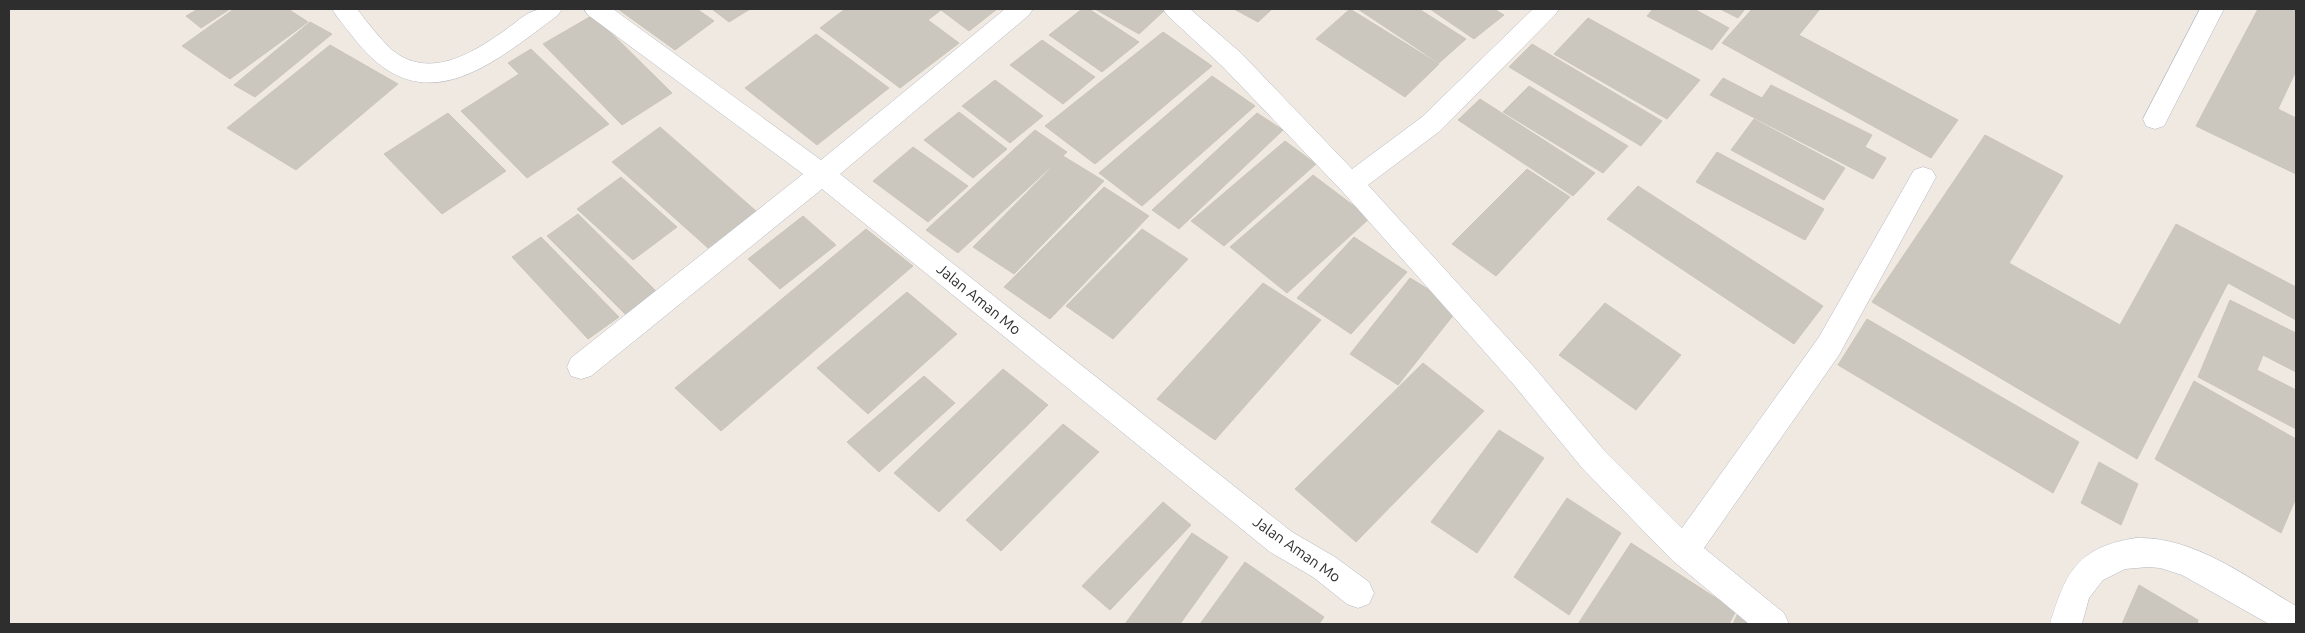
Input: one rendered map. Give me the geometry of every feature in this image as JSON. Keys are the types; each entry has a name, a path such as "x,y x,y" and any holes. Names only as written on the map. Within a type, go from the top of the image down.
{"street":[{"path":"344,9 386,58 406,70 431,75 453,72 480,59 550,9"},
{"name":"Jalan Aman Mo","path":"596,9 822,174 1281,542 1324,567 1358,593"},
{"path":"581,367 822,174 1021,9"},
{"path":"1175,9 1232,60 1351,184 1524,376 1593,459 1684,551 1773,624"},
{"path":"1351,184 1431,124 1547,9"},
{"path":"2155,118 2212,9"},
{"path":"1684,551 1829,346 1923,177"},
{"path":"2066,624 2078,587 2096,564 2123,554 2160,553 2199,567 2296,623"}],"building":[{"path":"198,9 230,9 201,28 186,16"},
{"path":"234,9 288,9 308,22 230,79 182,46"},
{"path":"618,9 697,9 714,21 675,50"},
{"path":"712,9 750,9 729,22"},
{"path":"845,9 997,9 969,31 941,10 928,20 959,43 900,88 820,28"},
{"path":"1082,9 1089,9 1139,42 1102,72 1049,35"},
{"path":"1095,9 1166,9 1139,34"},
{"path":"1234,9 1268,9 1271,10 1258,22"},
{"path":"1350,9 1439,64 1405,97 1316,39"},
{"path":"1358,9 1419,9 1466,39 1439,63"},
{"path":"1430,9 1494,9 1504,15 1474,39"},
{"path":"1653,9 1694,9 1729,28 1712,50 1647,16"},
{"path":"1720,9 1745,9 1738,18"},
{"path":"1752,9 1820,9 1799,35 1958,120 1931,158 1722,43"},
{"path":"2258,9 2296,9 2296,71 2278,109 2296,118 2296,174 2196,126"},
{"path":"593,15 672,93 622,125 543,44"},
{"path":"1588,18 1700,80 1667,119 1554,54"},
{"path":"310,22 332,34 255,97 234,85"},
{"path":"1163,32 1212,66 1095,164 1045,126"},
{"path":"816,34 889,88 817,145 745,88"},
{"path":"1042,40 1095,77 1063,104 1010,65"},
{"path":"1532,44 1662,121 1641,146 1509,67"},
{"path":"330,45 398,84 296,170 227,128"},
{"path":"531,49 609,124 527,178 461,111 519,74 508,63"},
{"path":"1212,76 1255,106 1142,206 1099,173"},
{"path":"1723,78 1762,98 1771,85 1872,135 1865,147 1886,158 1873,179 1710,95"},
{"path":"995,80 1043,116 1010,143 962,106"},
{"path":"1529,86 1628,146 1603,173 1503,112"},
{"path":"1480,99 1595,173 1573,196 1458,120"},
{"path":"959,112 1007,149 973,178 924,140"},
{"path":"448,113 506,171 442,214 384,154"},
{"path":"1257,113 1283,130 1179,229 1152,210"},
{"path":"1754,119 1845,168 1824,200 1731,150"},
{"path":"660,127 756,211 708,248 612,162"},
{"path":"1035,130 1067,152 958,253 926,230"},
{"path":"1985,135 2063,176 2009,263 2120,325 2176,224 2296,287 2296,320 2228,283 2137,459 1872,302"},
{"path":"1285,141 1316,164 1224,246 1191,221"},
{"path":"913,147 968,186 928,222 873,181"},
{"path":"1717,152 1824,209 1805,240 1696,182"},
{"path":"1063,156 1104,181 1014,274 973,247"},
{"path":"1527,169 1570,197 1496,276 1452,244"},
{"path":"1313,175 1370,218 1287,293 1230,247"},
{"path":"621,177 677,227 633,260 577,209"},
{"path":"1638,186 1823,306 1794,344 1607,219"},
{"path":"1104,187 1149,216 1050,319 1004,287"},
{"path":"578,214 657,292 626,315 547,236"},
{"path":"803,216 836,245 780,289 748,259"},
{"path":"866,229 913,266 721,431 675,388"},
{"path":"1142,229 1188,259 1113,339 1066,306"},
{"path":"541,237 619,317 588,339 512,257"},
{"path":"1354,237 1407,272 1351,334 1297,298"},
{"path":"1410,278 1459,308 1398,385 1350,354"},
{"path":"1263,283 1321,320 1215,440 1157,399"},
{"path":"907,292 957,334 868,414 817,368"},
{"path":"2230,300 2296,333 2296,372 2263,355 2257,370 2296,390 2296,429 2198,377"},
{"path":"1605,303 1681,355 1636,410 1559,355"},
{"path":"1867,319 2079,442 2053,493 1838,365"},
{"path":"1423,363 1484,411 1356,542 1295,489"},
{"path":"1003,369 1048,405 939,512 894,473"},
{"path":"924,376 955,403 879,472 847,442"},
{"path":"2194,381 2296,439 2296,498 2281,533 2155,459"},
{"path":"1063,424 1099,452 1001,551 966,520"},
{"path":"1499,430 1544,458 1477,553 1431,522"},
{"path":"2099,462 2138,484 2121,525 2081,503"},
{"path":"1567,498 1621,533 1569,615 1514,577"},
{"path":"1163,502 1191,525 1110,610 1082,586"},
{"path":"1192,533 1228,557 1180,624 1125,624"},
{"path":"1631,543 1736,611 1729,624 1578,624"},
{"path":"1245,562 1324,617 1319,624 1200,624"},
{"path":"2139,585 2198,620 2197,624 2122,624"},
{"path":"1737,615 1754,624 1733,624"}]}
